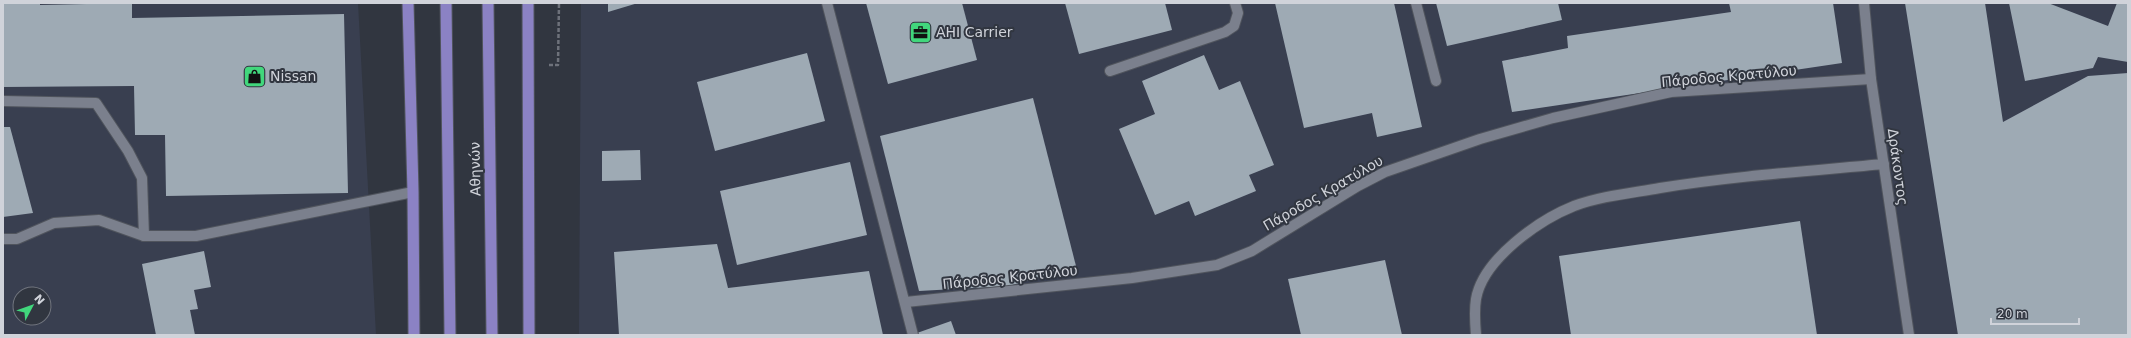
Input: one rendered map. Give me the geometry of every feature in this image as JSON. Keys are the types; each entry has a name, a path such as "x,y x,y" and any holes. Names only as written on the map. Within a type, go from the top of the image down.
{"highway":[{"path":"408,3 413,192 414,335"},
{"name":"Αθηνών","path":"446,3 450,335"},
{"name":"Αθηνών","path":"488,3 492,335"},
{"path":"528,3 529,335"}],"street":[{"path":"827,3 906,302 913,335"},
{"path":"1110,71 1225,32 1234,26 1238,13 1235,3"},
{"path":"1416,3 1436,81"},
{"name":"Δράκοντος","path":"1864,3 1871,79 1909,335"},
{"name":"Πάροδος Κρατύλου","path":"906,302 1132,278 1217,266 1252,251 1358,186 1385,172 1480,139 1553,118 1671,92 1871,79"},
{"path":"3,101 96,104 128,151 142,178 144,236"},
{"path":"1476,335 1474,321 1476,298 1488,271 1513,242 1540,224 1574,206 1618,195 1717,179 1884,164"},
{"path":"3,239 17,239 54,223 98,220 144,236 196,236 413,192"}],"path":[{"path":"558,52 559,3"}],"shaded area":[{"path":"3,3 358,3 376,335 3,335"},
{"path":"581,3 2128,3 2128,335 579,335"}],"building":[{"name":"Nissan","path":"3,3 40,3 40,5 132,3 132,18 344,14 348,193 166,196 165,135 135,135 134,86 3,87"},
{"path":"608,3 638,3 608,12"},
{"name":"AHI Carrier","path":"866,3 962,3 977,60 888,84"},
{"path":"1065,3 1165,3 1172,30 1079,54"},
{"path":"1275,3 1394,3 1422,127 1377,137 1372,113 1304,128"},
{"path":"1436,3 1558,3 1562,20 1447,46"},
{"path":"1729,3 1833,3 1842,63 1512,112 1502,61 1568,48 1567,36 1731,12"},
{"path":"1905,3 1985,3 2003,122 2088,76 2128,73 2128,335 1958,335"},
{"path":"2009,3 2048,3 2108,26 2117,3 2128,3 2128,62 2098,57 2093,68 2025,81"},
{"path":"807,53 825,121 715,151 697,82"},
{"path":"1204,55 1219,90 1240,81 1274,165 1249,175 1256,191 1195,216 1189,201 1155,215 1119,129 1155,114 1142,81"},
{"path":"1033,98 1076,266 1009,286 919,291 880,136"},
{"path":"3,127 10,127 33,213 3,217"},
{"path":"640,150 641,180 602,181 602,151"},
{"path":"850,162 867,235 737,265 720,191"},
{"path":"1800,221 1817,335 1571,335 1559,256"},
{"path":"717,244 728,288 869,271 883,335 619,335 614,252"},
{"path":"204,251 211,287 194,290 198,309 190,310 195,335 156,335 142,264"},
{"path":"1385,260 1402,335 1301,335 1288,279"},
{"path":"951,321 956,335 918,335 917,333"}],"place":[{"name":"AHI Carrier","path":"921,32"},
{"name":"Nissan","path":"255,76"}]}
